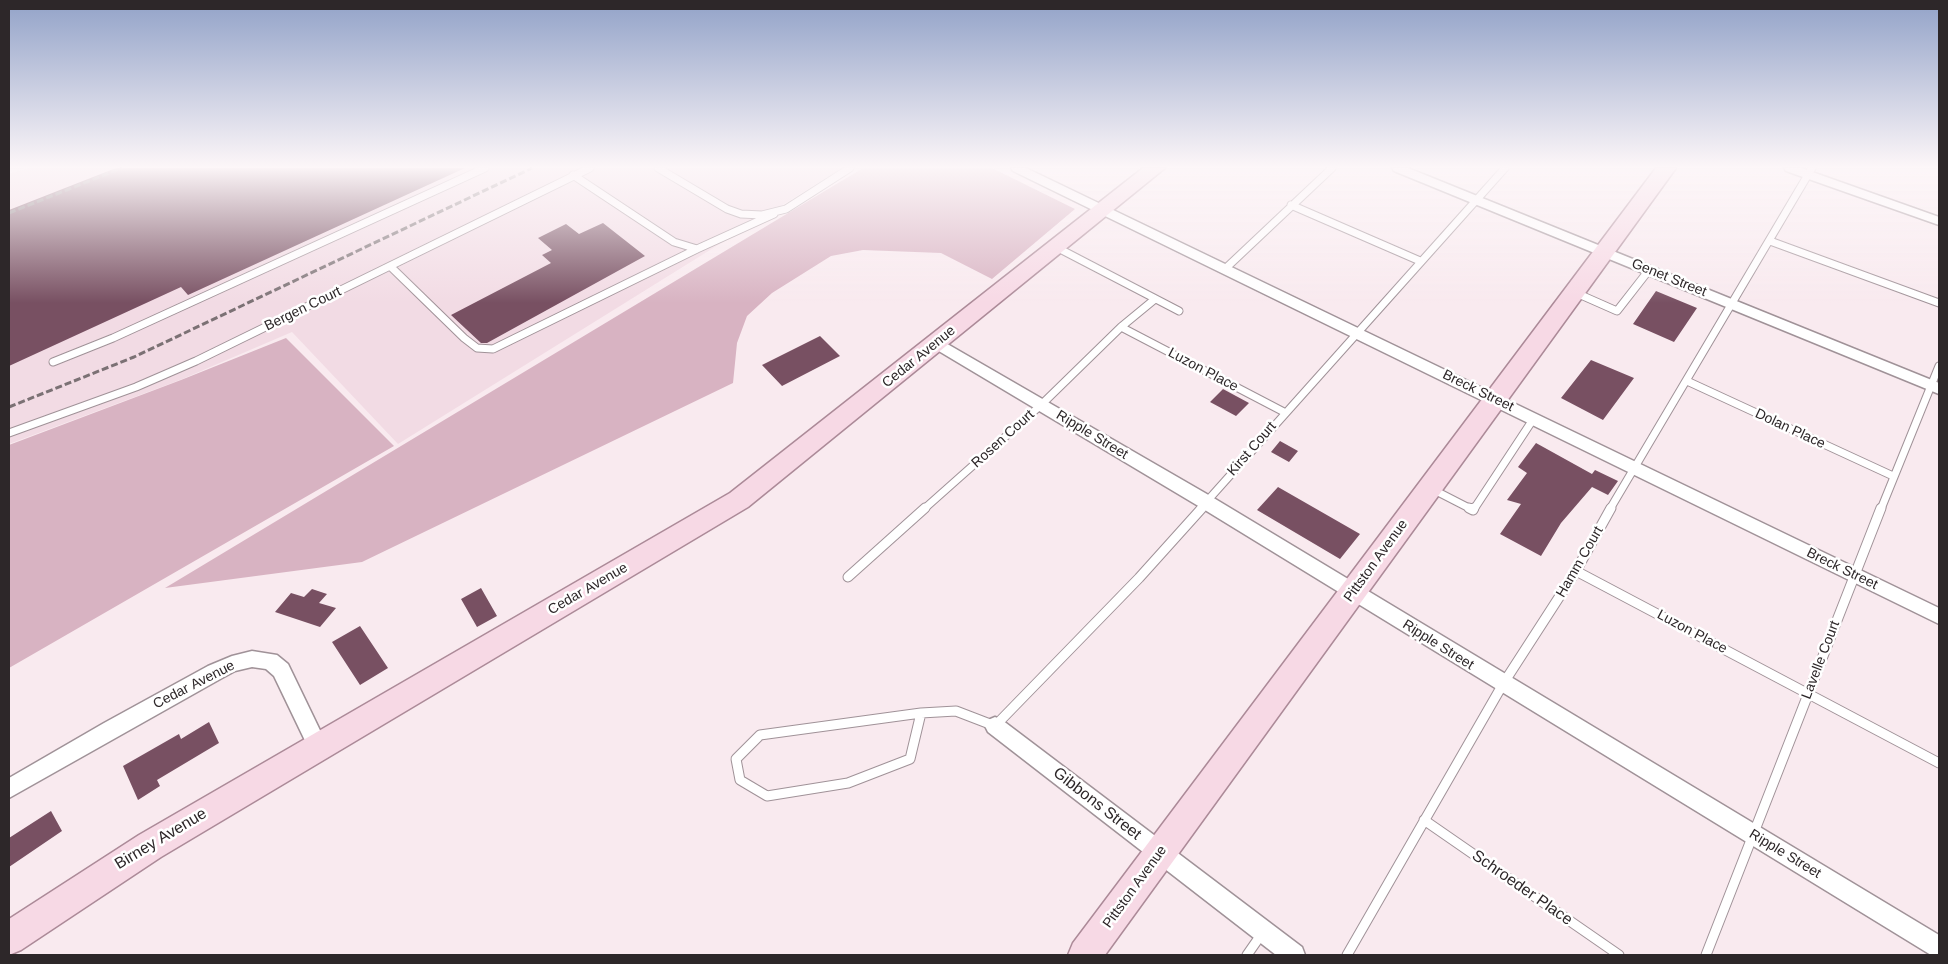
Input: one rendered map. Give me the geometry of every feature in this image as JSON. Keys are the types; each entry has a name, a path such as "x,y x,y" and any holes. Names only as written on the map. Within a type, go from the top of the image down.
{"main road":[{"name":"Cedar Avenue","path":"318,747 739,500 1098,213"},
{"name":"Pittston Avenue","path":"1086,955 1633,213"},
{"name":"Birney Avenue","path":"9,938 150,846 318,747"}],"street":[{"name":"Breck Street","path":"1111,213 1939,616"},
{"name":"Genet Street","path":"1508,213 1935,388"},
{"path":"1918,213 1939,221"},
{"name":"Ripple Street","path":"937,343 1206,502 1939,947"},
{"name":"Cedar Avenue","path":"9,789 111,729 215,672 232,664 252,659 270,661 281,670 318,747"},
{"name":"Gibbons Street","path":"996,726 1294,955"}],"lane":[{"path":"53,362 122,334 387,213"},
{"name":"Bergen Court","path":"9,433 136,387 196,361 497,213"},
{"path":"630,213 674,242 697,250"},
{"path":"738,213 749,215 774,214"},
{"path":"1226,268 1282,213"},
{"path":"1309,213 1420,261"},
{"name":"Kirst Court","path":"996,726 1139,578 1284,412 1359,332 1464,213"},
{"name":"Hamm Court","path":"1346,955 1503,684 1576,571 1634,466 1687,381 1786,213"},
{"path":"390,266 464,338 477,348 493,349 774,214"},
{"path":"1770,241 1939,303"},
{"path":"1056,247 1179,311"},
{"path":"1574,292 1617,311 1649,270"},
{"name":"Rosen Court","path":"848,576 1041,405 1121,327 1155,298"},
{"name":"Luzon Place","path":"1121,327 1284,412"},
{"name":"Lavelle Court","path":"1706,955 1893,476 1935,388 1939,366"},
{"name":"Dolan Place","path":"1687,381 1893,476"},
{"path":"1430,488 1473,510 1534,418"},
{"name":"Luzon Place","path":"1576,571 1939,763"},
{"path":"921,713 910,759 848,783 767,796 740,780 736,759 760,735 921,713 956,711 996,726"},
{"name":"Schroeder Place","path":"1424,820 1620,955"},
{"path":"1247,955 1263,931"}],"shaded area":[{"path":"9,213 770,213 398,444 292,332 180,380 9,444"},
{"path":"788,213 1070,213 992,279 941,253 863,250 831,256 772,293 747,316 737,343 733,383 362,562 165,588"},
{"path":"286,338 394,446 9,668 9,445"}],"building":[{"path":"9,213 367,213 188,295 181,287 9,366"},
{"path":"603,223 645,256 487,343 481,343 451,315 551,263 542,255 552,250 538,238 566,224 579,234"},
{"path":"1656,291 1697,308 1674,342 1633,324"},
{"path":"820,336 840,356 782,386 762,365"},
{"path":"1591,360 1634,378 1603,420 1561,398"},
{"path":"1223,389 1249,403 1236,416 1210,402"},
{"path":"1280,441 1298,451 1289,462 1271,452"},
{"path":"1536,443 1592,474 1595,470 1618,481 1608,495 1592,487 1561,523 1541,556 1500,534 1521,504 1507,500 1527,473 1518,467"},
{"path":"1278,487 1360,534 1340,559 1257,510"},
{"path":"481,588 497,616 477,627 461,599"},
{"path":"312,589 327,594 319,603 336,608 320,627 275,612 291,593 304,597"},
{"path":"360,626 388,668 360,685 332,642"},
{"path":"209,722 219,743 157,780 160,786 138,800 123,766 179,734 181,739"},
{"path":"51,811 62,831 9,867 9,838"}],"railway":[{"path":"9,407 134,357 437,213"}]}
